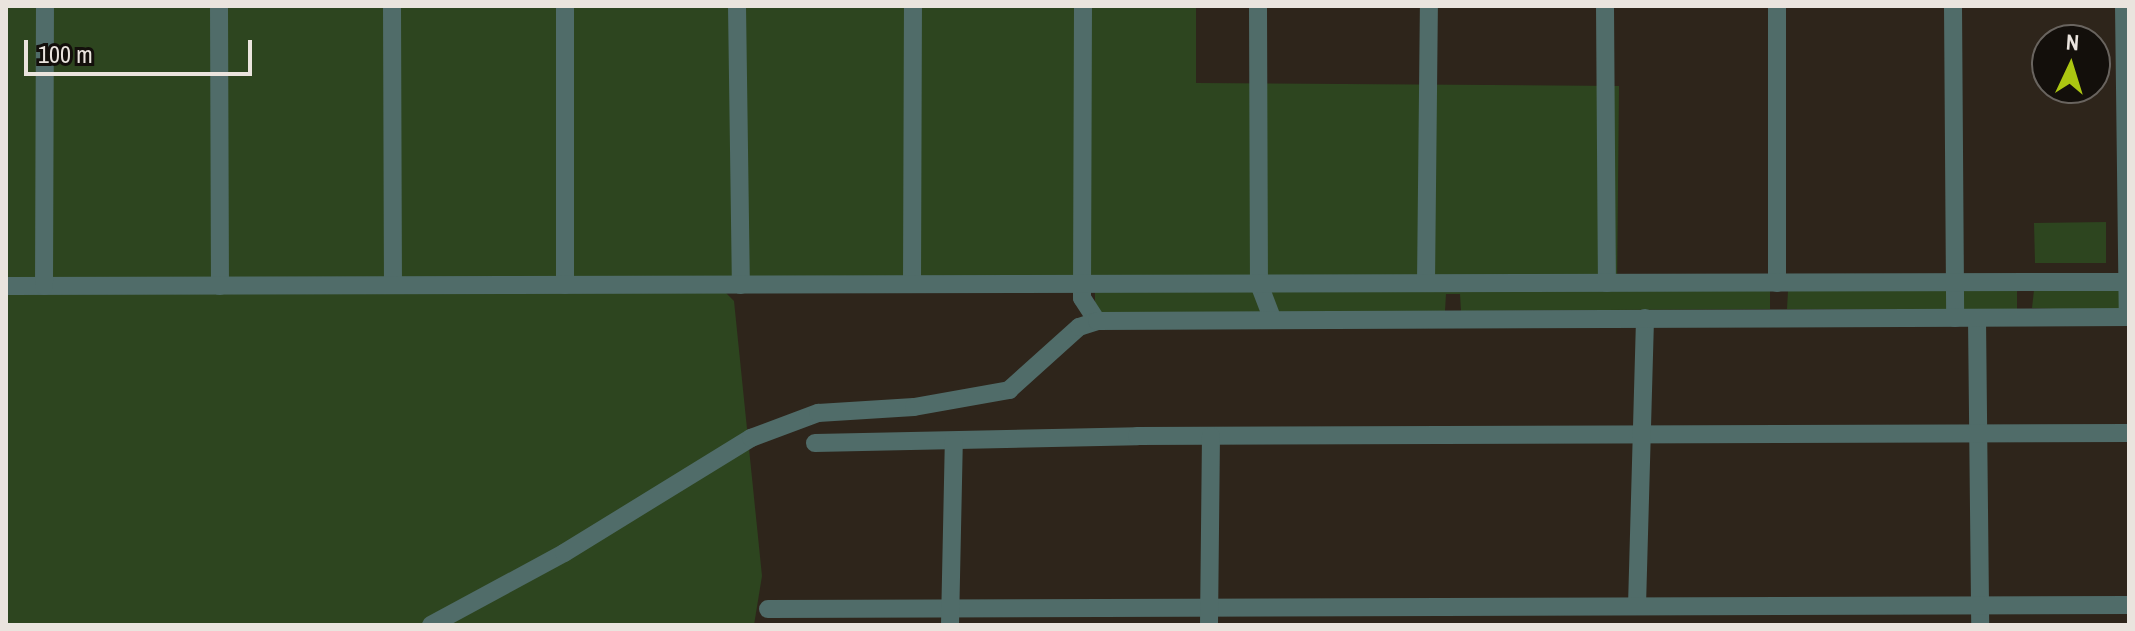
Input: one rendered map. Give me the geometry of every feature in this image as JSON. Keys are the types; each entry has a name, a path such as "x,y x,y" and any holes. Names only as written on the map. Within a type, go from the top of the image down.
{"street":[{"path":"44,286 45,6"},
{"path":"219,6 220,286"},
{"path":"392,6 393,285"},
{"path":"565,6 565,285"},
{"path":"737,6 741,285"},
{"path":"912,284 913,6"},
{"path":"1083,6 1085,308 1097,321"},
{"path":"1258,6 1259,284 1272,318"},
{"path":"1426,283 1429,6"},
{"path":"1605,6 1607,283"},
{"path":"1777,6 1777,283"},
{"path":"1953,6 1951,282 1955,318"},
{"path":"431,625 564,553 751,438 818,413 914,407 1009,390 1079,327 1097,321 2129,317 2124,6"},
{"path":"6,286 2127,282"},
{"path":"1362,283 1370,318"},
{"path":"1637,606 1645,435 1645,318"},
{"path":"1977,318 1980,625"},
{"path":"815,443 1211,436 2129,433"},
{"path":"1209,616 1211,436"},
{"path":"950,618 954,441"},
{"path":"768,609 950,618 1209,616 1637,606 2129,605"}],"green space":[{"path":"6,6 1196,6 1196,83 1619,86 1617,289 1770,290 1770,309 1461,311 1460,294 1446,294 1445,311 1095,315 1095,291 6,284"},
{"path":"2106,222 2106,263 2035,263 2034,223"},
{"path":"6,287 724,291 734,301 762,576 754,625 6,625"},
{"path":"2129,289 2129,312 2032,308 2034,290"},
{"path":"1788,291 2017,291 2017,309 1787,309"}]}
